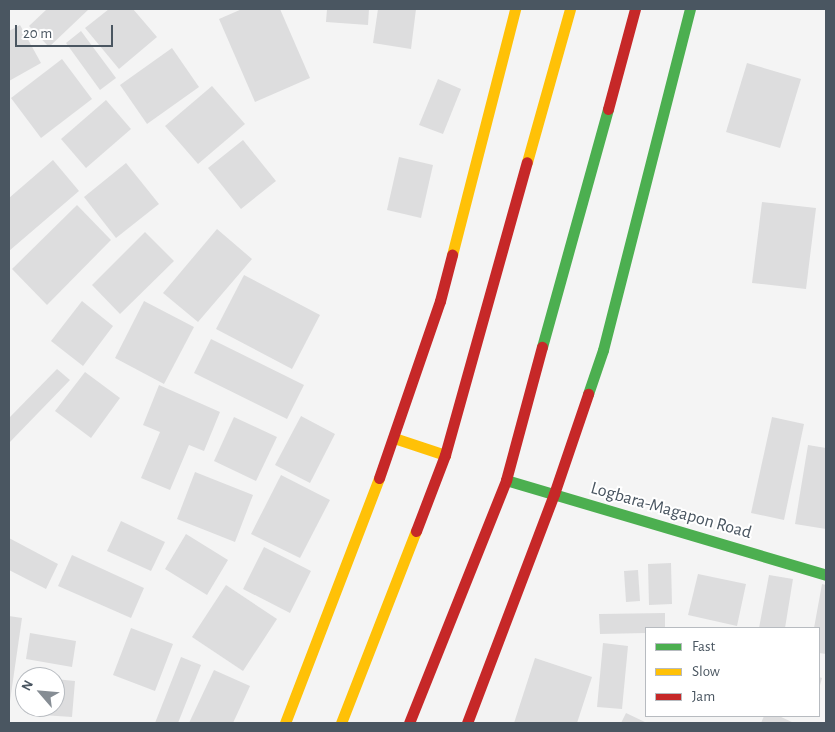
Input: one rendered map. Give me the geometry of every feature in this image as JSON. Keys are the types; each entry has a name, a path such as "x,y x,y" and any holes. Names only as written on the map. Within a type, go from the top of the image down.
{"main road":[{"path":"286,723 394,438 440,302 515,9"},
{"path":"341,723 446,455 570,9"},
{"path":"467,723 554,494 603,350 690,9"},
{"path":"409,723 506,480 634,14"},
{"path":"394,438 446,455"},
{"name":"Logbara-Magapon Road","path":"506,480 826,575"}],"building":[{"path":"47,9 89,9 49,47 29,26"},
{"path":"109,9 133,9 157,37 119,69 85,28"},
{"path":"242,9 280,9 310,78 255,102 219,19"},
{"path":"327,9 369,9 368,25 326,22"},
{"path":"378,9 416,9 411,49 373,43"},
{"path":"20,25 41,63 9,81 9,31"},
{"path":"81,31 116,78 100,90 66,43"},
{"path":"172,48 199,87 147,124 120,85"},
{"path":"62,59 92,99 41,138 11,98"},
{"path":"747,63 801,79 780,148 726,132"},
{"path":"438,79 461,89 443,134 419,125"},
{"path":"212,86 245,124 198,164 165,126"},
{"path":"106,100 131,129 86,168 61,139"},
{"path":"243,140 276,181 241,209 208,168"},
{"path":"399,157 433,165 421,218 387,210"},
{"path":"53,160 79,191 9,251 9,198"},
{"path":"126,163 159,204 116,238 84,197"},
{"path":"762,202 816,208 806,289 752,283"},
{"path":"77,205 111,240 47,305 12,269"},
{"path":"217,229 252,259 198,322 163,293"},
{"path":"145,232 174,261 120,314 92,285"},
{"path":"244,275 320,315 292,369 216,329"},
{"path":"82,301 113,326 83,366 51,341"},
{"path":"144,301 194,327 164,384 115,358"},
{"path":"211,339 304,385 287,419 194,373"},
{"path":"57,369 70,380 9,443 9,418"},
{"path":"85,372 120,398 91,438 55,411"},
{"path":"159,385 220,412 204,451 189,445 170,490 141,478 160,432 143,425"},
{"path":"301,416 335,434 310,483 275,465"},
{"path":"234,417 277,437 256,481 214,461"},
{"path":"772,417 804,424 784,520 751,513"},
{"path":"808,445 826,448 826,529 795,524"},
{"path":"195,472 253,495 235,542 177,519"},
{"path":"281,475 330,500 300,558 251,534"},
{"path":"121,521 165,542 151,571 107,551"},
{"path":"186,534 228,560 207,595 165,569"},
{"path":"9,538 58,564 46,589 9,570"},
{"path":"264,547 311,571 290,613 243,589"},
{"path":"72,555 144,588 131,618 58,586"},
{"path":"671,563 672,604 649,605 648,564"},
{"path":"638,570 640,601 626,602 624,571"},
{"path":"698,574 746,584 737,626 688,615"},
{"path":"769,575 793,579 785,627 759,627"},
{"path":"822,584 826,585 826,654 820,653 820,627 814,627"},
{"path":"226,585 277,619 243,671 192,637"},
{"path":"665,613 665,627 645,627 645,633 600,634 599,614"},
{"path":"9,616 22,618 10,701 9,701"},
{"path":"131,628 173,644 155,691 113,675"},
{"path":"30,633 76,641 72,667 26,659"},
{"path":"603,643 628,646 622,709 597,707"},
{"path":"181,657 201,665 178,723 155,723"},
{"path":"535,658 592,677 577,723 514,723"},
{"path":"214,670 250,686 233,723 189,723"},
{"path":"65,680 75,681 72,717 65,717"},
{"path":"626,713 647,723 621,723"},
{"path":"764,717 781,717 794,723 761,723"}],"traffic: fast":[{"path":"588,394 603,350 690,9"},
{"path":"542,347 608,109"},
{"path":"506,480 826,575"}],"traffic: slow":[{"path":"452,255 515,9"},
{"path":"527,162 570,9"},
{"path":"394,438 445,455"},
{"path":"285,723 379,478"},
{"path":"341,723 416,531"}],"traffic: jam":[{"path":"608,109 635,9"},
{"path":"416,531 445,455 527,162"},
{"path":"379,478 440,301 452,255"},
{"path":"409,723 506,480 542,347"},
{"path":"467,723 554,494 588,394"}]}
